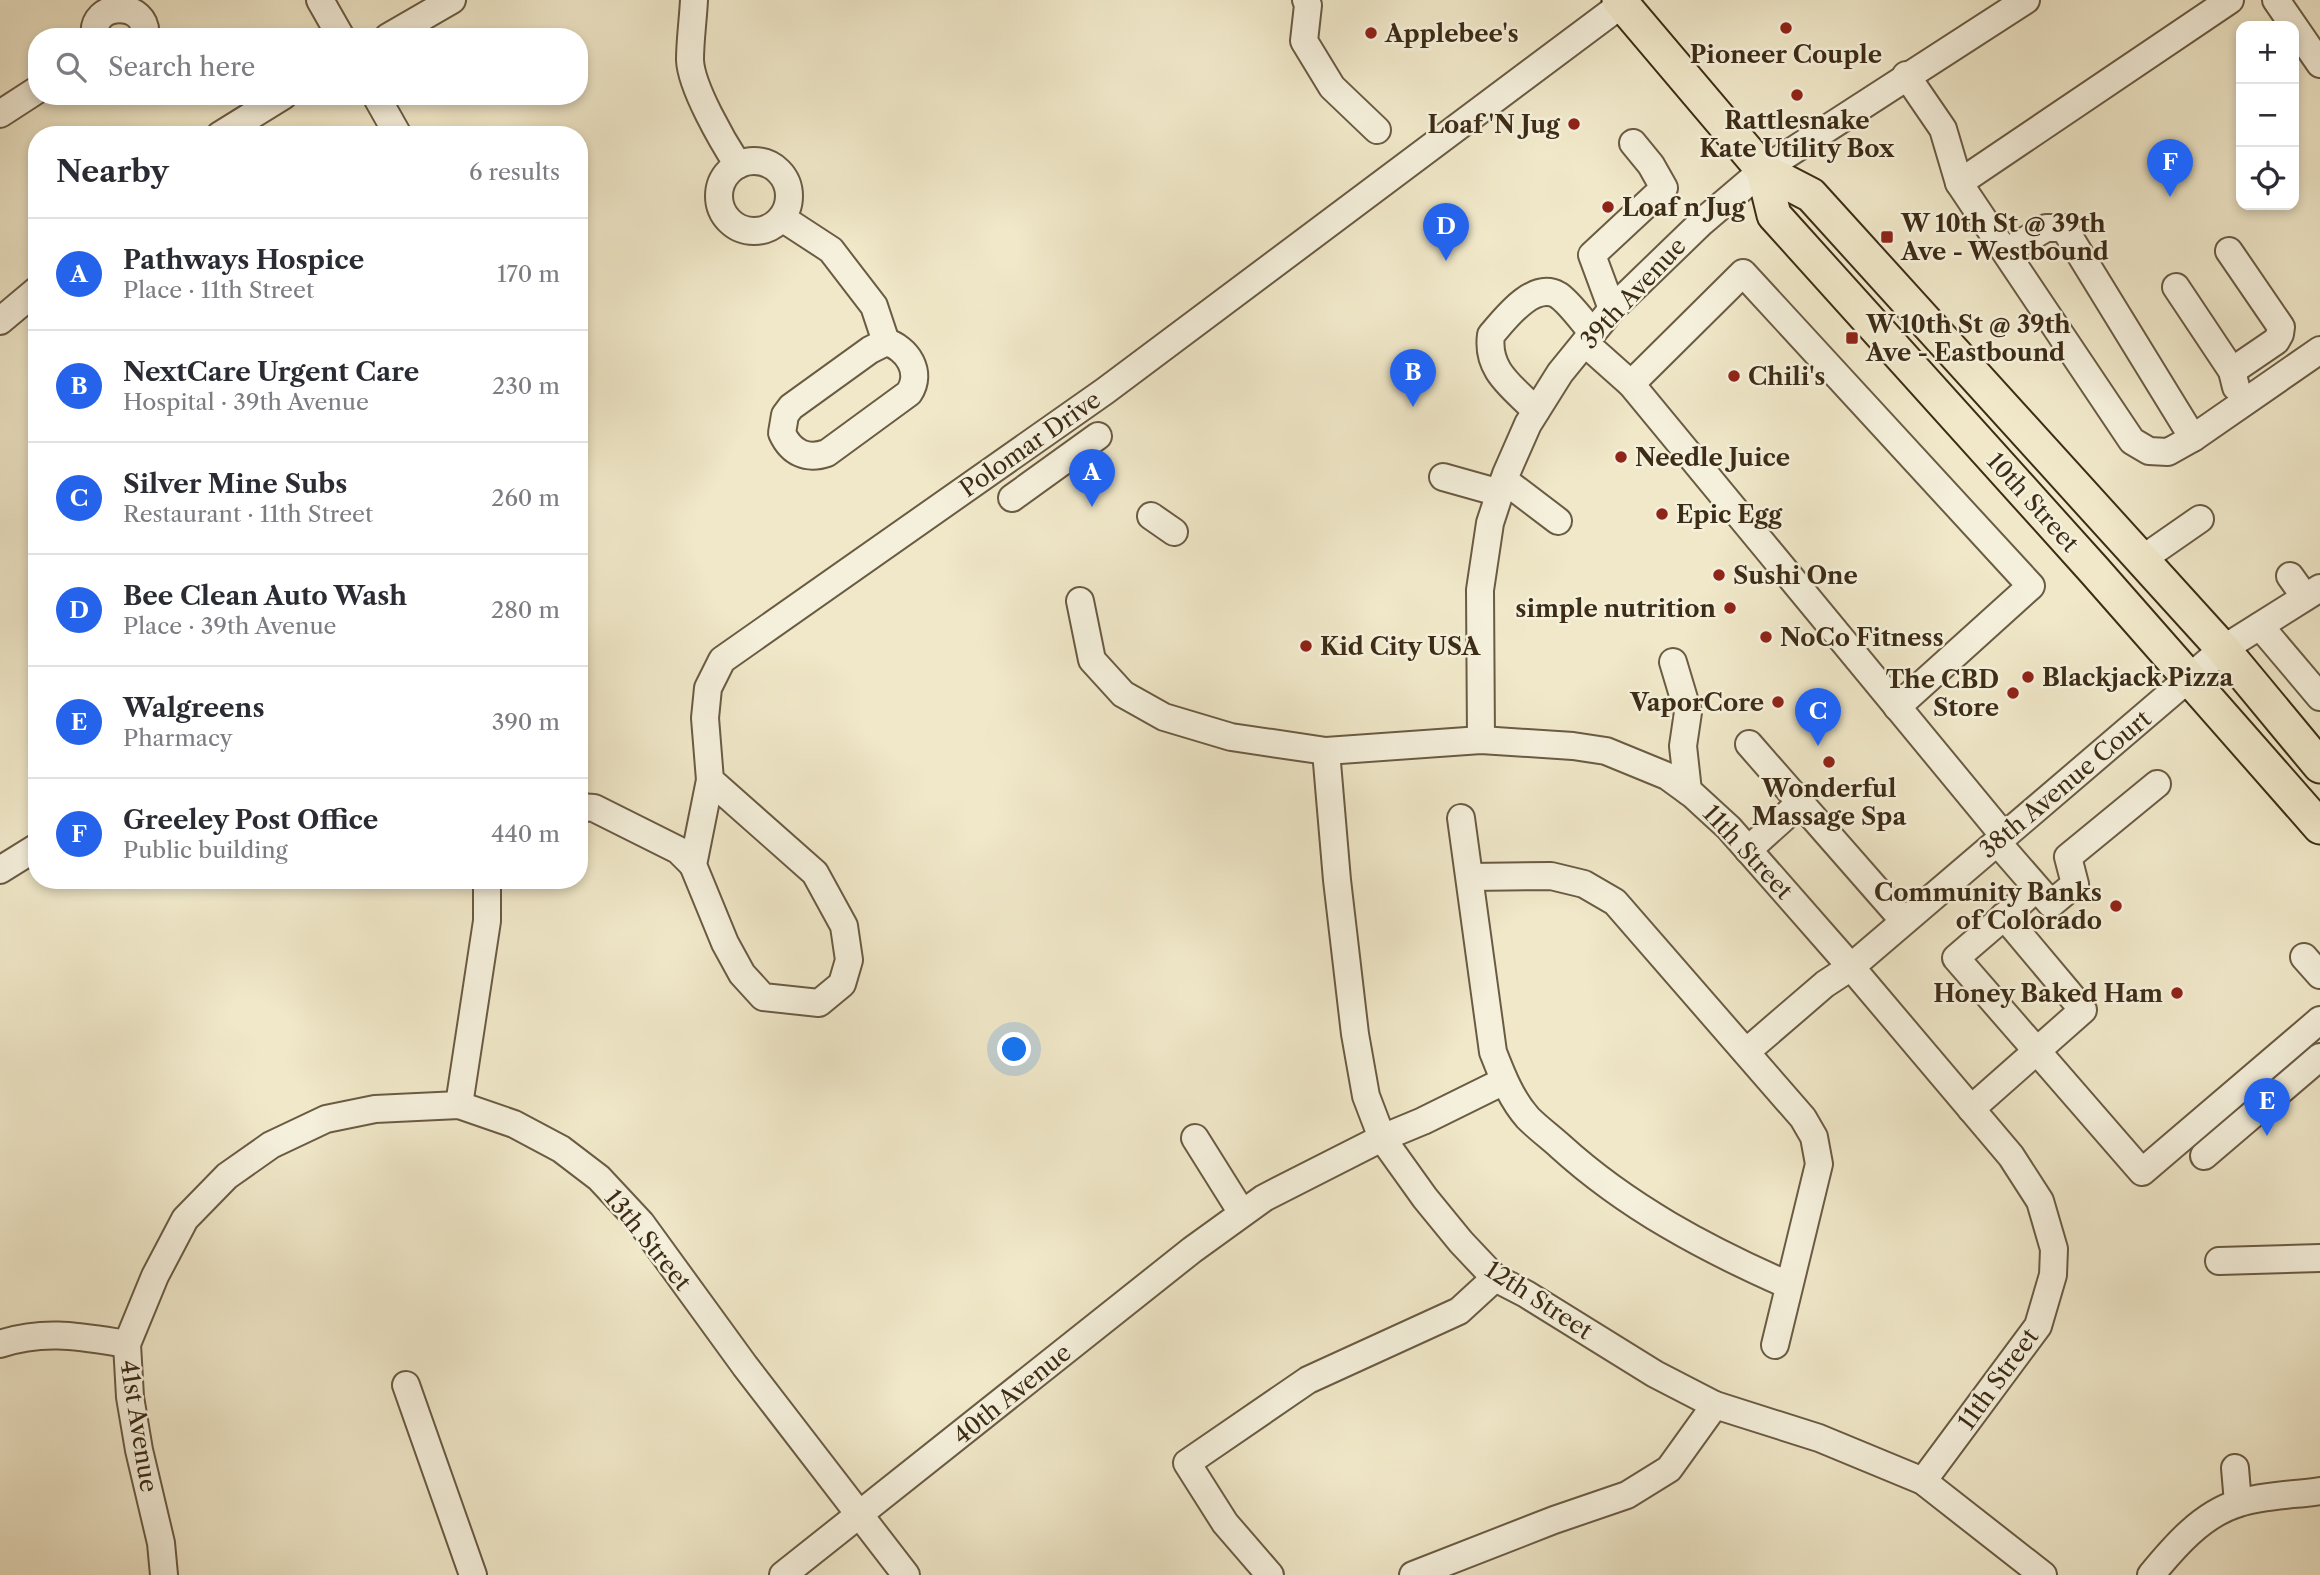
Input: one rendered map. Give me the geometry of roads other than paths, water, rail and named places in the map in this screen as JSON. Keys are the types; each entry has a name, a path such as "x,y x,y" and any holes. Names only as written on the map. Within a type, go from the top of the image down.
{"main road":[{"name":"10th Street","path":"1620,2 1763,170 1811,195 2222,649 2320,766"},
{"name":"10th Street","path":"1763,170 1774,215 2320,827"}],"street":[{"path":"320,0 336,28"},
{"path":"404,28 452,0"},
{"path":"694,0 690,62 695,83 738,165"},
{"path":"1306,0 1308,5 1304,41 1332,87 1377,130"},
{"name":"39th Avenue","path":"1481,740 1479,519 1502,486 1528,424 1560,373 1612,309 1702,222 1763,170 1906,75 2026,0"},
{"path":"1959,183 2230,0"},
{"path":"2276,0 2320,64"},
{"name":"Polomar Drive","path":"693,865 710,780 705,718 708,688 722,660 1105,391 1620,2"},
{"path":"95,28 95,23 105,10 120,5 128,6 141,16 144,28"},
{"path":"1906,75 1943,129 1959,183 2132,441 2149,451 2168,452 2241,406 2320,350"},
{"path":"0,114 28,96"},
{"path":"235,126 268,105"},
{"path":"381,105 393,126"},
{"path":"1612,309 1592,255 1664,188 1651,165 1633,143"},
{"path":"749,161 772,166 782,174 788,184 790,196 788,208 782,218 774,226 752,232 741,229 724,214 719,192 729,172 749,161"},
{"path":"782,218 831,250 840,260 874,306 886,342 902,350 914,367 915,381 909,393 827,453 817,457 803,455 793,449 782,433 785,415 791,407 870,349 886,342"},
{"path":"2006,252 2046,228 2064,228 2193,438"},
{"path":"2229,251 2281,327 2276,341 2232,370"},
{"path":"1631,384 1743,273 2031,586 1897,707"},
{"path":"2176,288 2232,370 2241,406"},
{"path":"1536,411 1491,361 1491,335 1532,296 1544,291 1558,296 1589,338 1631,384 1897,707 2036,889 2051,904 2075,884 2068,857 2157,784"},
{"path":"0,321 28,301"},
{"path":"1012,498 1098,436"},
{"path":"1443,477 1502,486 1558,521"},
{"path":"1151,516 1174,532"},
{"path":"2141,560 2200,519"},
{"path":"2290,576 2312,593"},
{"name":"38th Avenue Court","path":"1746,1052 1825,984 1851,967 2222,649 2312,593"},
{"name":"11th Street","path":"1080,601 1092,660 1123,694 1164,717 1231,737 1326,751 1481,740 1606,751 1667,776 1729,828 2011,1156 2040,1200 2054,1249 2053,1275 2038,1326 1923,1481"},
{"path":"2260,626 2320,697"},
{"path":"1673,662 1688,712 1683,746 1688,791"},
{"path":"1749,744 1904,921"},
{"name":"12th Street","path":"1326,751 1337,880 1355,1034 1366,1096 1382,1138 1461,1242 1495,1278 1526,1294 1655,1374 1715,1405 1819,1438 1923,1481 2043,1575"},
{"path":"588,808 594,808 678,850 693,865 725,943 742,974 763,997 819,1003 842,984 849,960 845,926 815,873 710,780"},
{"path":"1748,850 1801,803"},
{"path":"1461,818 1493,1052 1504,1081 1528,1117 1581,1166 1648,1214 1719,1254 1788,1285"},
{"path":"0,870 28,853"},
{"path":"1470,877 1551,876 1584,884 1615,902 1803,1118 1814,1137 1819,1164 1774,1345"},
{"path":"459,1105 487,921 487,889"},
{"path":"2036,889 1956,958 2142,1172 2320,1020"},
{"path":"1971,1109 2083,1010 2004,916"},
{"path":"2204,1156 2320,1057"},
{"name":"40th Avenue","path":"783,1575 1242,1213 1264,1198 1382,1138 1504,1081"},
{"name":"41st Avenue","path":"164,1575 161,1543 139,1450 130,1397 127,1344 155,1276 185,1219 227,1176 271,1145 326,1119 375,1109 459,1105"},
{"name":"13th Street","path":"459,1105 514,1125 561,1149 599,1178 641,1223 745,1366 906,1575"},
{"path":"1195,1138 1242,1213"},
{"path":"2219,1261 2320,1258"},
{"path":"1270,1575 1225,1522 1187,1463 1308,1380 1459,1311 1495,1278"},
{"path":"0,1344 18,1338 63,1334 127,1344"},
{"path":"406,1385 474,1575"},
{"path":"1413,1575 1554,1520 1627,1495 1669,1469 1715,1405"},
{"path":"2235,1468 2238,1503"},
{"path":"2151,1575 2186,1536 2208,1518 2238,1503 2320,1490"}],"place":[{"name":"Pioneer Couple","path":"1786,28"},
{"name":"Applebee's","path":"1371,33"},
{"name":"Rattlesnake Kate Utility Box","path":"1797,95"},
{"name":"Loaf 'N Jug","path":"1574,124"},
{"name":"Greeley Post Office","path":"2170,197"},
{"name":"Loaf n Jug","path":"1608,207"},
{"name":"W 10th St @ 39th Ave - Westbound","path":"1887,237"},
{"name":"Bee Clean Auto Wash","path":"1446,261"},
{"name":"W 10th St @ 39th Ave - Eastbound","path":"1852,338"},
{"name":"Chili's","path":"1734,376"},
{"name":"NextCare Urgent Care","path":"1413,407"},
{"name":"Needle Juice","path":"1621,457"},
{"name":"Pathways Hospice","path":"1092,507"},
{"name":"Epic Egg","path":"1662,514"},
{"name":"Sushi One","path":"1719,575"},
{"name":"simple nutrition","path":"1730,608"},
{"name":"NoCo Fitness","path":"1766,637"},
{"name":"Kid City USA","path":"1306,646"},
{"name":"Blackjack Pizza","path":"2028,677"},
{"name":"The CBD Store","path":"2013,693"},
{"name":"VaporCore","path":"1778,702"},
{"name":"Silver Mine Subs","path":"1818,746"},
{"name":"Wonderful Massage Spa","path":"1829,762"},
{"name":"Community Banks of Colorado","path":"2116,906"},
{"name":"Honey Baked Ham","path":"2177,993"},
{"name":"Walgreens","path":"2267,1136"}]}
